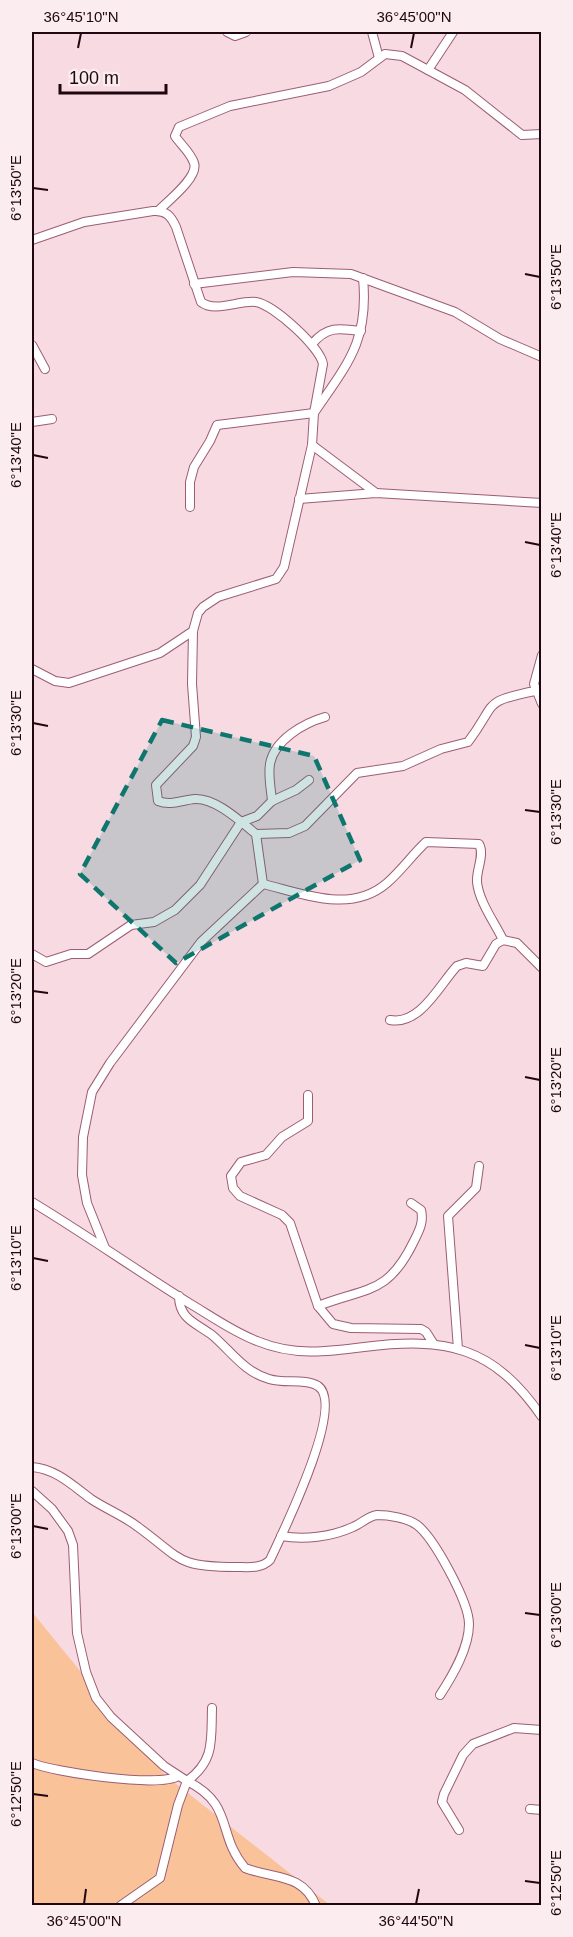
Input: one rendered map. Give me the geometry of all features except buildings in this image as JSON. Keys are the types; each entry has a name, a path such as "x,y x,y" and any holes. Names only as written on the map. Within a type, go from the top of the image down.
{"street":[{"path":"227,32 235,36 246,32"},
{"path":"372,32 379,58"},
{"path":"428,69 453,32"},
{"path":"158,211 191,178 195,169 194,161 175,136 178,127 230,106 329,86 361,72 388,54 397,55 428,69 465,90 522,135 542,134"},
{"path":"32,240 84,222 158,211 168,215 176,227 194,284 204,305 248,302 262,304 312,344 322,356 323,364 314,413 312,445 280,575 276,579 209,602 198,613 193,631 192,684 196,737 193,746 159,779 156,785 158,801 166,803 203,800 241,822 256,834 289,833 305,826 357,773 403,766 441,749 468,742 492,703 499,699 535,691"},
{"path":"194,284 293,272 335,272 363,278 455,312 500,339 542,357"},
{"path":"190,507 194,467 217,425 224,422 257,421 314,413 357,348 365,312 363,278"},
{"path":"312,344 323,332 331,328 361,331"},
{"path":"32,345 45,369"},
{"path":"32,422 52,418"},
{"path":"312,445 376,493"},
{"path":"299,499 376,493 542,503"},
{"path":"32,669 55,681 69,683 160,653 193,631"},
{"path":"542,656 536,669 535,691 542,704"},
{"path":"273,801 270,765 276,753 302,725 325,717"},
{"path":"32,954 46,962 71,954 88,954 131,925 154,922 175,910 200,885 241,822 257,816 273,801 296,790 309,780"},
{"path":"256,834 263,884"},
{"path":"263,884 321,898 345,901 386,884 426,842 479,844 482,849 477,881 479,892 503,940"},
{"path":"105,1249 92,1219 82,1175 83,1137 92,1092 110,1063 195,950 263,884"},
{"path":"390,1020 399,1022 409,1018 428,1002 461,963 483,966 496,944 503,940 517,943 542,968"},
{"path":"308,1095 308,1121 282,1137 266,1155 242,1162 231,1176 233,1188 240,1196 282,1215 290,1223 318,1306 333,1324 351,1328 421,1329 426,1332 433,1343"},
{"path":"459,1349 448,1216 476,1188 479,1166"},
{"path":"32,1202 179,1296 253,1340 296,1352 433,1343 459,1349 501,1370 516,1383 542,1417"},
{"path":"318,1306 373,1288 397,1271 422,1223 421,1210 411,1203"},
{"path":"32,1467 48,1470 62,1477 90,1498 136,1526 177,1559 196,1566 261,1566 270,1560 312,1466 327,1401 325,1394 316,1385 269,1380 247,1369 212,1336 184,1316 179,1307 179,1296"},
{"path":"32,1491 52,1509 68,1531 73,1545 77,1633 86,1672 96,1698 116,1722 178,1776 209,1794 222,1812 230,1844 245,1868 299,1882 312,1896 316,1905"},
{"path":"281,1536 310,1538 352,1528 379,1515 405,1520 419,1526 430,1539 468,1610 466,1642 451,1678 440,1695"},
{"path":"120,1905 160,1878 178,1805 187,1781 203,1768 210,1742 212,1708"},
{"path":"459,1830 442,1802 469,1747 514,1728 542,1730"},
{"path":"32,1763 95,1777 146,1780 174,1779 178,1776"},
{"path":"530,1809 542,1810"}],"highlighted area":[{"path":"162,720 314,756 360,860 176,963 80,874"}],"shaded area":[{"path":"32,1612 165,1775 330,1905 32,1905"}]}
